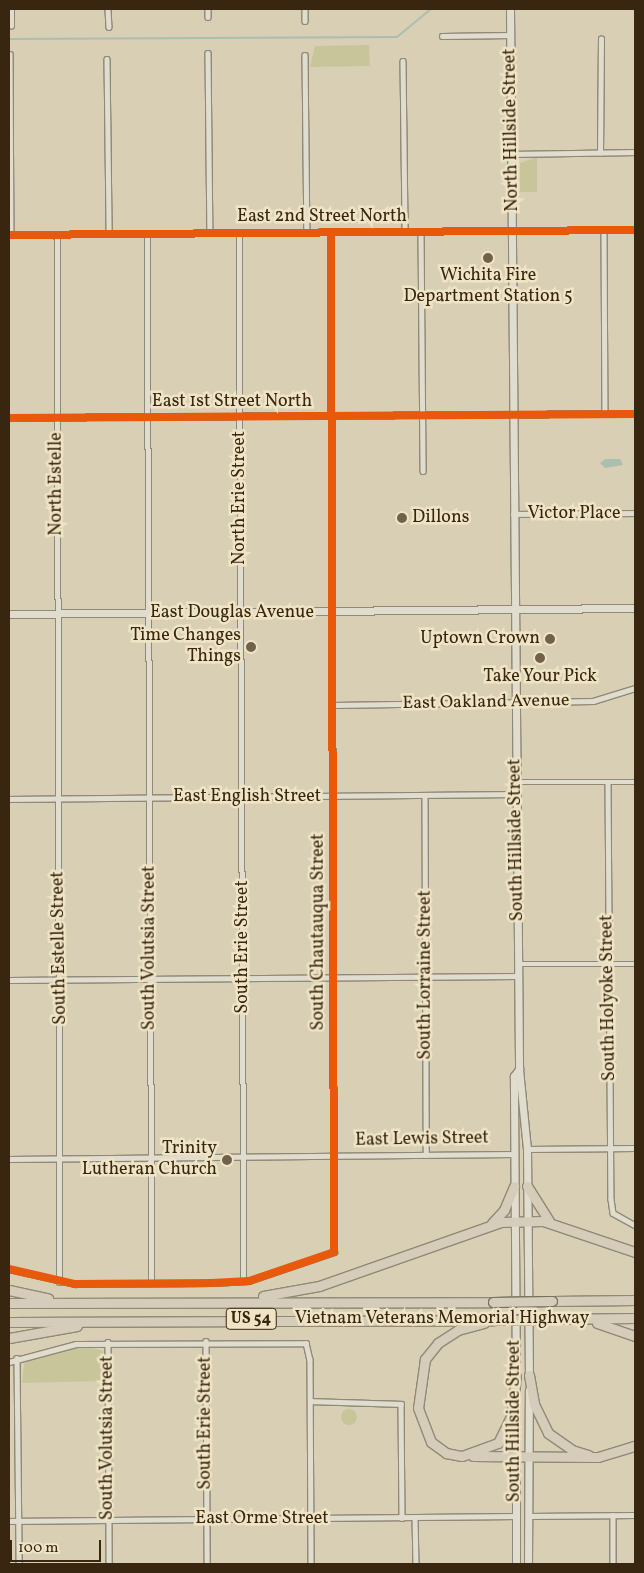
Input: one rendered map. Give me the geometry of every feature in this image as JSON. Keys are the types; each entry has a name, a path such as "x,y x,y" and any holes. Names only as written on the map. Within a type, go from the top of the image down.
{"highway":[{"path":"488,1226 504,1210 514,1186"},
{"path":"527,1186 538,1210 553,1224"},
{"path":"218,1301 319,1286 488,1226 527,1221 553,1224 635,1252"},
{"path":"9,1290 90,1302"},
{"name":"Vietnam Veterans Memorial Highway","path":"9,1303 635,1300"},
{"name":"Vietnam Veterans Memorial Highway","path":"9,1322 584,1320 635,1318"},
{"path":"494,1320 458,1330 438,1343 425,1359 419,1381 418,1408 426,1434 446,1453 462,1456 529,1460 598,1457 635,1446"},
{"path":"584,1320 635,1336"},
{"path":"9,1338 114,1321"},
{"path":"529,1375 534,1404 548,1433 572,1450 598,1457"},
{"path":"462,1456 487,1450 506,1432 516,1376"}],"main road":[{"name":"North Hillside Street","path":"510,9 513,231 514,611"},
{"name":"East Douglas Avenue","path":"9,614 514,611 635,608"},
{"name":"South Hillside Street","path":"514,611 519,1069 527,1149 528,1564"},
{"name":"South Hillside Street","path":"516,1564 514,1076 519,1069"}],"street":[{"path":"10,26 11,9"},
{"path":"108,9 109,27"},
{"path":"208,9 208,17"},
{"path":"305,9 305,21"},
{"path":"442,36 511,35"},
{"path":"600,153 601,39"},
{"path":"208,53 210,233"},
{"path":"10,54 10,235"},
{"path":"305,55 307,232"},
{"path":"107,59 109,234"},
{"path":"403,61 405,232"},
{"path":"512,154 635,152"},
{"path":"604,230 605,414"},
{"name":"East 2nd Street North","path":"10,235 635,230"},
{"name":"South Chautauqua Street","path":"244,1281 318,1261 334,1252 335,977 331,232"},
{"path":"422,232 423,471"},
{"name":"North Erie Street","path":"239,233 241,417 240,612"},
{"name":"South Volutsia Street","path":"147,234 152,1284"},
{"name":"North Estelle","path":"57,235 57,614"},
{"name":"East 1st Street North","path":"9,418 635,414"},
{"name":"Victor Place","path":"513,514 635,513"},
{"name":"South Erie Street","path":"240,612 244,1281"},
{"name":"South Estelle Street","path":"57,614 61,1159 60,1282"},
{"name":"East Oakland Avenue","path":"334,705 593,701 635,688"},
{"path":"516,782 635,782"},
{"name":"South Holyoke Street","path":"608,782 608,965 613,1213 635,1226"},
{"name":"East English Street","path":"9,799 516,794"},
{"name":"South Lorraine Street","path":"425,795 426,1155"},
{"path":"518,964 635,964"},
{"path":"9,980 519,976"},
{"path":"527,1149 635,1148"},
{"name":"East Lewis Street","path":"9,1159 514,1154"},
{"path":"9,1269 60,1282 152,1284 244,1281"},
{"path":"9,1362 17,1358 65,1345 108,1342 306,1343 310,1401 311,1564"},
{"name":"South Volutsia Street","path":"108,1342 109,1564"},
{"name":"South Erie Street","path":"206,1342 207,1564"},
{"path":"17,1358 19,1564"},
{"path":"310,1401 401,1404 402,1518"},
{"path":"613,1515 613,1564"},
{"path":"529,1516 635,1515"},
{"name":"East Orme Street","path":"9,1521 515,1516"},
{"path":"415,1518 416,1564"}],"shaded area":[{"path":"369,45 370,66 310,67 315,46"},
{"path":"537,157 537,192 520,192 520,163"},
{"path":"605,459 620,459 623,465 605,468 600,463"},
{"path":"86,1346 103,1351 103,1381 22,1383 25,1359"},
{"path":"346,1409 352,1409 357,1414 355,1423 346,1425 341,1420 341,1414"}],"waterway":[{"path":"9,39 397,37 431,9"}],"cycle path":[{"path":"9,235 635,230"},
{"path":"9,1269 75,1284 212,1283 249,1281 334,1252 331,232"},
{"path":"9,418 635,414"}],"place":[{"name":"Wichita Fire Department Station 5","path":"488,258"},
{"name":"Dillons","path":"402,518"},
{"name":"Uptown Crown","path":"550,639"},
{"name":"Time Changes Things","path":"251,647"},
{"name":"Take Your Pick","path":"540,658"},
{"name":"Trinity Lutheran Church","path":"227,1160"}]}
